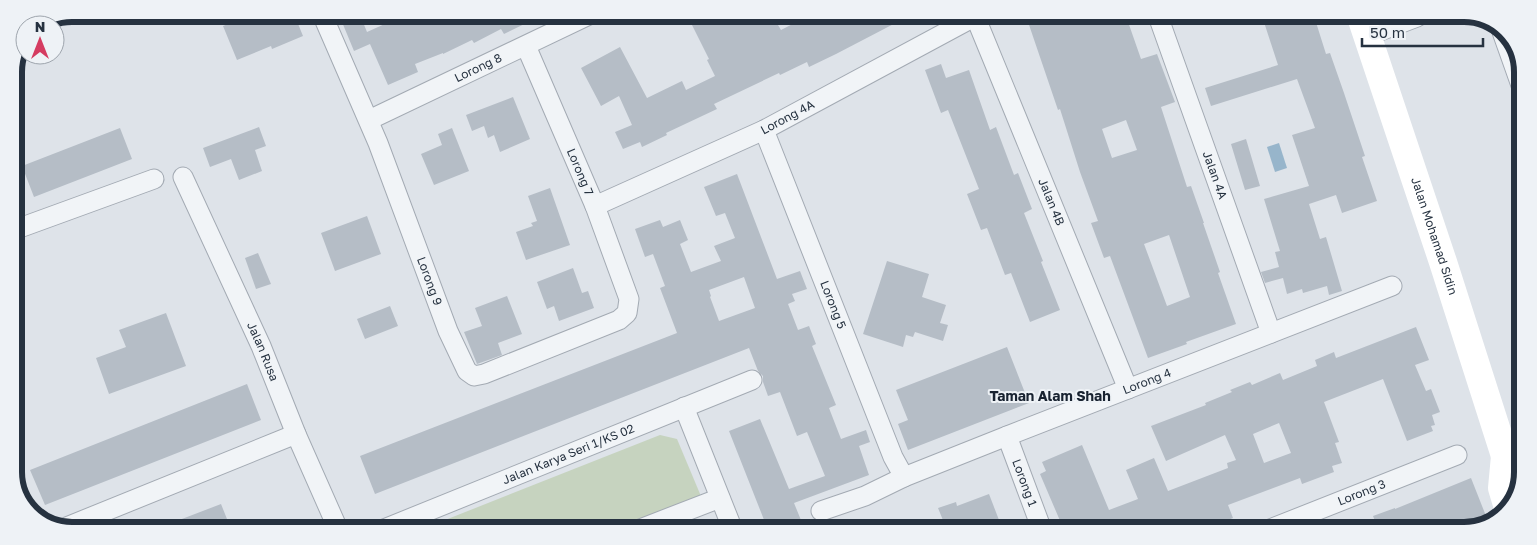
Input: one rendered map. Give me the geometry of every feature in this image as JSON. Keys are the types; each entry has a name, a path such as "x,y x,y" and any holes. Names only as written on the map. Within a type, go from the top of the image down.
{"main road":[{"name":"Jalan Mohamad Sidin","path":"1364,26 1513,466 1502,488 1506,500"}],"street":[{"name":"Lorong 9","path":"326,22 369,120 448,331 466,371 474,376 484,374 619,320 627,313 629,299"},
{"name":"Lorong 8","path":"369,120 575,22"},
{"name":"Lorong 4A","path":"595,206 764,130 964,22"},
{"name":"Jalan 4B","path":"977,22 1128,388"},
{"name":"Jalan 4A","path":"1160,22 1270,333"},
{"path":"1364,26 1388,22"},
{"name":"Lorong 7","path":"526,46 595,206 629,299"},
{"path":"1508,48 1514,66"},
{"name":"Lorong 5","path":"764,130 893,457 904,477"},
{"name":"Jalan Rusa","path":"183,177 260,346 335,522"},
{"path":"22,227 154,178"},
{"name":"Lorong 4","path":"821,511 865,496 904,477 1392,286"},
{"name":"Jalan Karya Seri 1/KS 02","path":"418,522 684,407 752,380"},
{"path":"684,407 730,522"},
{"path":"79,522 296,434"},
{"name":"Lorong 1","path":"1007,436 1039,522"},
{"name":"Lorong 3","path":"1288,522 1457,455"},
{"path":"660,522 720,498"}],"green space":[{"path":"660,435 677,439 703,501 648,522 440,522"}],"water":[{"path":"1279,143 1287,168 1275,172 1267,147"}],"building":[{"path":"233,22 297,22 303,36 272,49 271,46 237,60 223,26"},
{"path":"342,22 363,22 367,32 389,22 529,22 504,34 501,29 474,43 472,40 443,54 415,64 418,72 388,85 370,44 354,51"},
{"path":"690,22 776,22 781,30 796,22 897,22 809,67 807,62 714,104 717,109 666,133 667,135 642,147 640,142 623,149 615,132 632,125 619,96 601,106 581,68 620,47 647,98 682,81 686,90 715,76 707,60 709,59"},
{"path":"1028,22 1128,22 1141,59 1157,54 1175,102 1161,107 1187,187 1191,186 1204,223 1220,272 1218,273 1236,324 1148,358 1110,256 1104,258 1091,223 1098,221 1060,109 1058,110","holes":["1126,120 1137,150 1112,158 1102,129","1169,235 1190,297 1167,306 1144,244"]},
{"path":"1264,22 1316,22 1326,54 1330,53 1344,93 1365,156 1362,157 1377,201 1342,213 1336,195 1309,204 1320,239 1326,237 1342,291 1329,295 1327,286 1303,293 1302,289 1287,294 1283,278 1265,283 1261,272 1279,267 1275,252 1280,251 1264,199 1309,186 1292,135 1315,128 1297,79 1211,106 1205,88 1278,65"},
{"path":"941,64 946,78 969,70 990,130 996,127 1014,175 1018,173 1032,209 1024,213 1060,310 1030,322 1011,273 1005,275 987,228 981,230 967,194 979,189 948,110 941,113 925,70"},
{"path":"513,97 530,139 500,152 494,135 488,138 484,126 472,131 466,115"},
{"path":"259,127 266,146 255,150 262,171 239,180 231,159 210,167 203,148"},
{"path":"120,128 132,159 34,197 22,166"},
{"path":"452,128 469,171 434,185 421,154 442,145 438,134"},
{"path":"1246,139 1260,186 1245,190 1231,144"},
{"path":"737,174 777,279 800,271 807,289 792,294 795,301 788,304 798,330 809,326 816,344 812,346 836,405 829,408 841,439 866,430 870,442 859,446 869,475 794,503 802,522 765,522 729,431 760,419 789,489 825,476 807,432 797,436 780,392 768,396 763,376 758,371 749,348 375,494 360,456 677,333 660,288 665,286 653,254 645,257 635,229 660,220 663,227 680,220 688,240 680,244 691,272 721,261 714,246 735,238 725,213 716,216 704,187","holes":["744,277 755,308 719,321 709,290"]},
{"path":"550,188 570,245 526,260 516,232 533,226 531,223 537,221 528,196"},
{"path":"367,216 381,254 335,271 321,233"},
{"path":"258,253 271,284 256,289 245,258"},
{"path":"887,261 929,274 922,297 946,305 940,323 948,325 943,341 915,332 913,337 906,335 903,347 863,334"},
{"path":"573,268 582,293 588,291 594,308 559,321 554,306 547,309 537,282"},
{"path":"507,296 522,334 498,343 502,355 477,364 464,332 482,326 475,308"},
{"path":"390,306 398,326 365,339 357,319"},
{"path":"166,313 186,366 109,394 96,358 126,347 119,330"},
{"path":"1416,327 1429,360 1415,365 1426,391 1431,389 1440,412 1432,415 1435,425 1431,426 1433,431 1407,441 1383,379 1324,402 1339,442 1335,443 1342,463 1332,466 1334,472 1302,484 1300,478 1228,505 1233,518 1223,522 1061,522 1040,474 1046,471 1042,462 1082,445 1109,510 1138,499 1126,470 1154,458 1168,491 1228,468 1227,463 1236,460 1225,435 1166,461 1151,426 1206,405 1205,403 1250,382 1252,385 1280,373 1283,380 1317,366 1315,360 1334,352 1336,358","holes":["1279,423 1291,453 1264,463 1253,434"]},
{"path":"1007,347 1029,403 908,450 898,424 908,420 896,390"},
{"path":"247,384 261,420 45,505 30,470"},
{"path":"1471,478 1486,516 1471,522 1375,522 1373,516"},
{"path":"989,494 999,520 993,522 944,522 938,508 956,502 957,506"},
{"path":"221,504 228,522 174,522"}],"district":[{"name":"Taman Alam Shah","path":"1050,396"}]}
